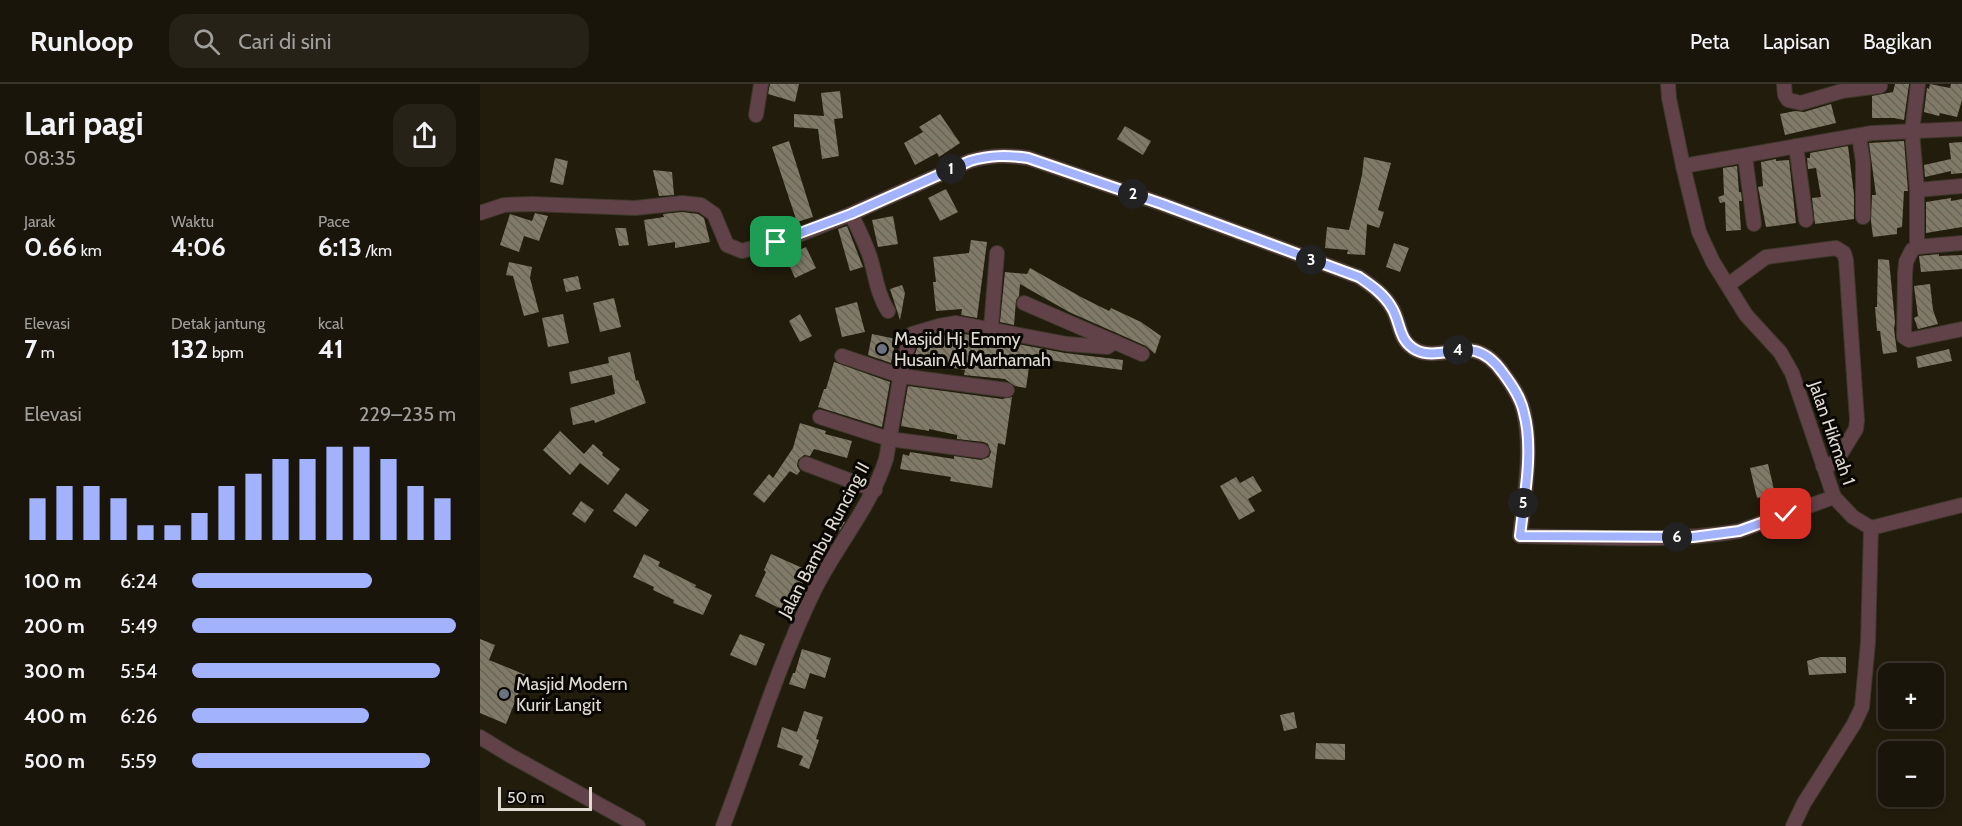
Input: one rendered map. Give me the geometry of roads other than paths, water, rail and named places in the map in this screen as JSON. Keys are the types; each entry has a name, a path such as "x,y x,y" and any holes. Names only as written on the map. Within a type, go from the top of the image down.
{"street":[{"path":"756,115 761,84"},
{"name":"Jalan Hikmah 1","path":"1668,84 1683,166 1699,232 1713,262 1746,315 1780,352 1792,373 1834,498 1853,517 1871,528"},
{"path":"1784,84 1785,95 1788,100 1794,102 1812,101 1842,87 1880,86"},
{"path":"1917,247 1917,190 1912,131 1918,84"},
{"path":"1683,166 1859,136 1962,129"},
{"path":"1859,136 1863,162 1863,217"},
{"path":"1796,146 1806,220"},
{"path":"480,213 504,205 523,204 634,208 682,203 700,205 714,214 727,245 742,251 801,234 970,161 989,156 1007,155 1028,158 1162,204 1359,277 1379,290 1393,309 1401,335 1419,352 1459,350 1475,351 1487,356 1515,390 1524,412 1528,434 1520,536 1693,537 1723,534 1739,531 1834,498"},
{"path":"1745,156 1754,224"},
{"path":"1917,190 1962,186"},
{"path":"851,214 871,259 878,290 888,311"},
{"path":"1962,243 1917,247 1912,250 1906,262 1905,339 1911,340 1962,329"},
{"path":"1728,285 1766,257 1836,248 1844,253 1857,420 1856,429 1835,463 1823,466"},
{"path":"997,253 991,328 1067,344 1107,347 1114,342"},
{"path":"1024,303 1142,354"},
{"name":"Jalan Bambu Runcing II","path":"723,826 796,628 844,536 875,490 886,459 903,362 912,334 956,323 991,328"},
{"path":"842,356 901,376 1007,390"},
{"path":"820,417 889,439 982,451"},
{"path":"806,464 875,490"},
{"path":"1793,826 1804,803 1854,724 1862,706 1868,642 1871,528 1962,505"},
{"path":"480,737 638,826"}],"place":[{"name":"Masjid Hj. Emmy Husain Al Marhamah","path":"882,349"},
{"name":"Masjid Modern Kurir Langit","path":"504,694"}]}
